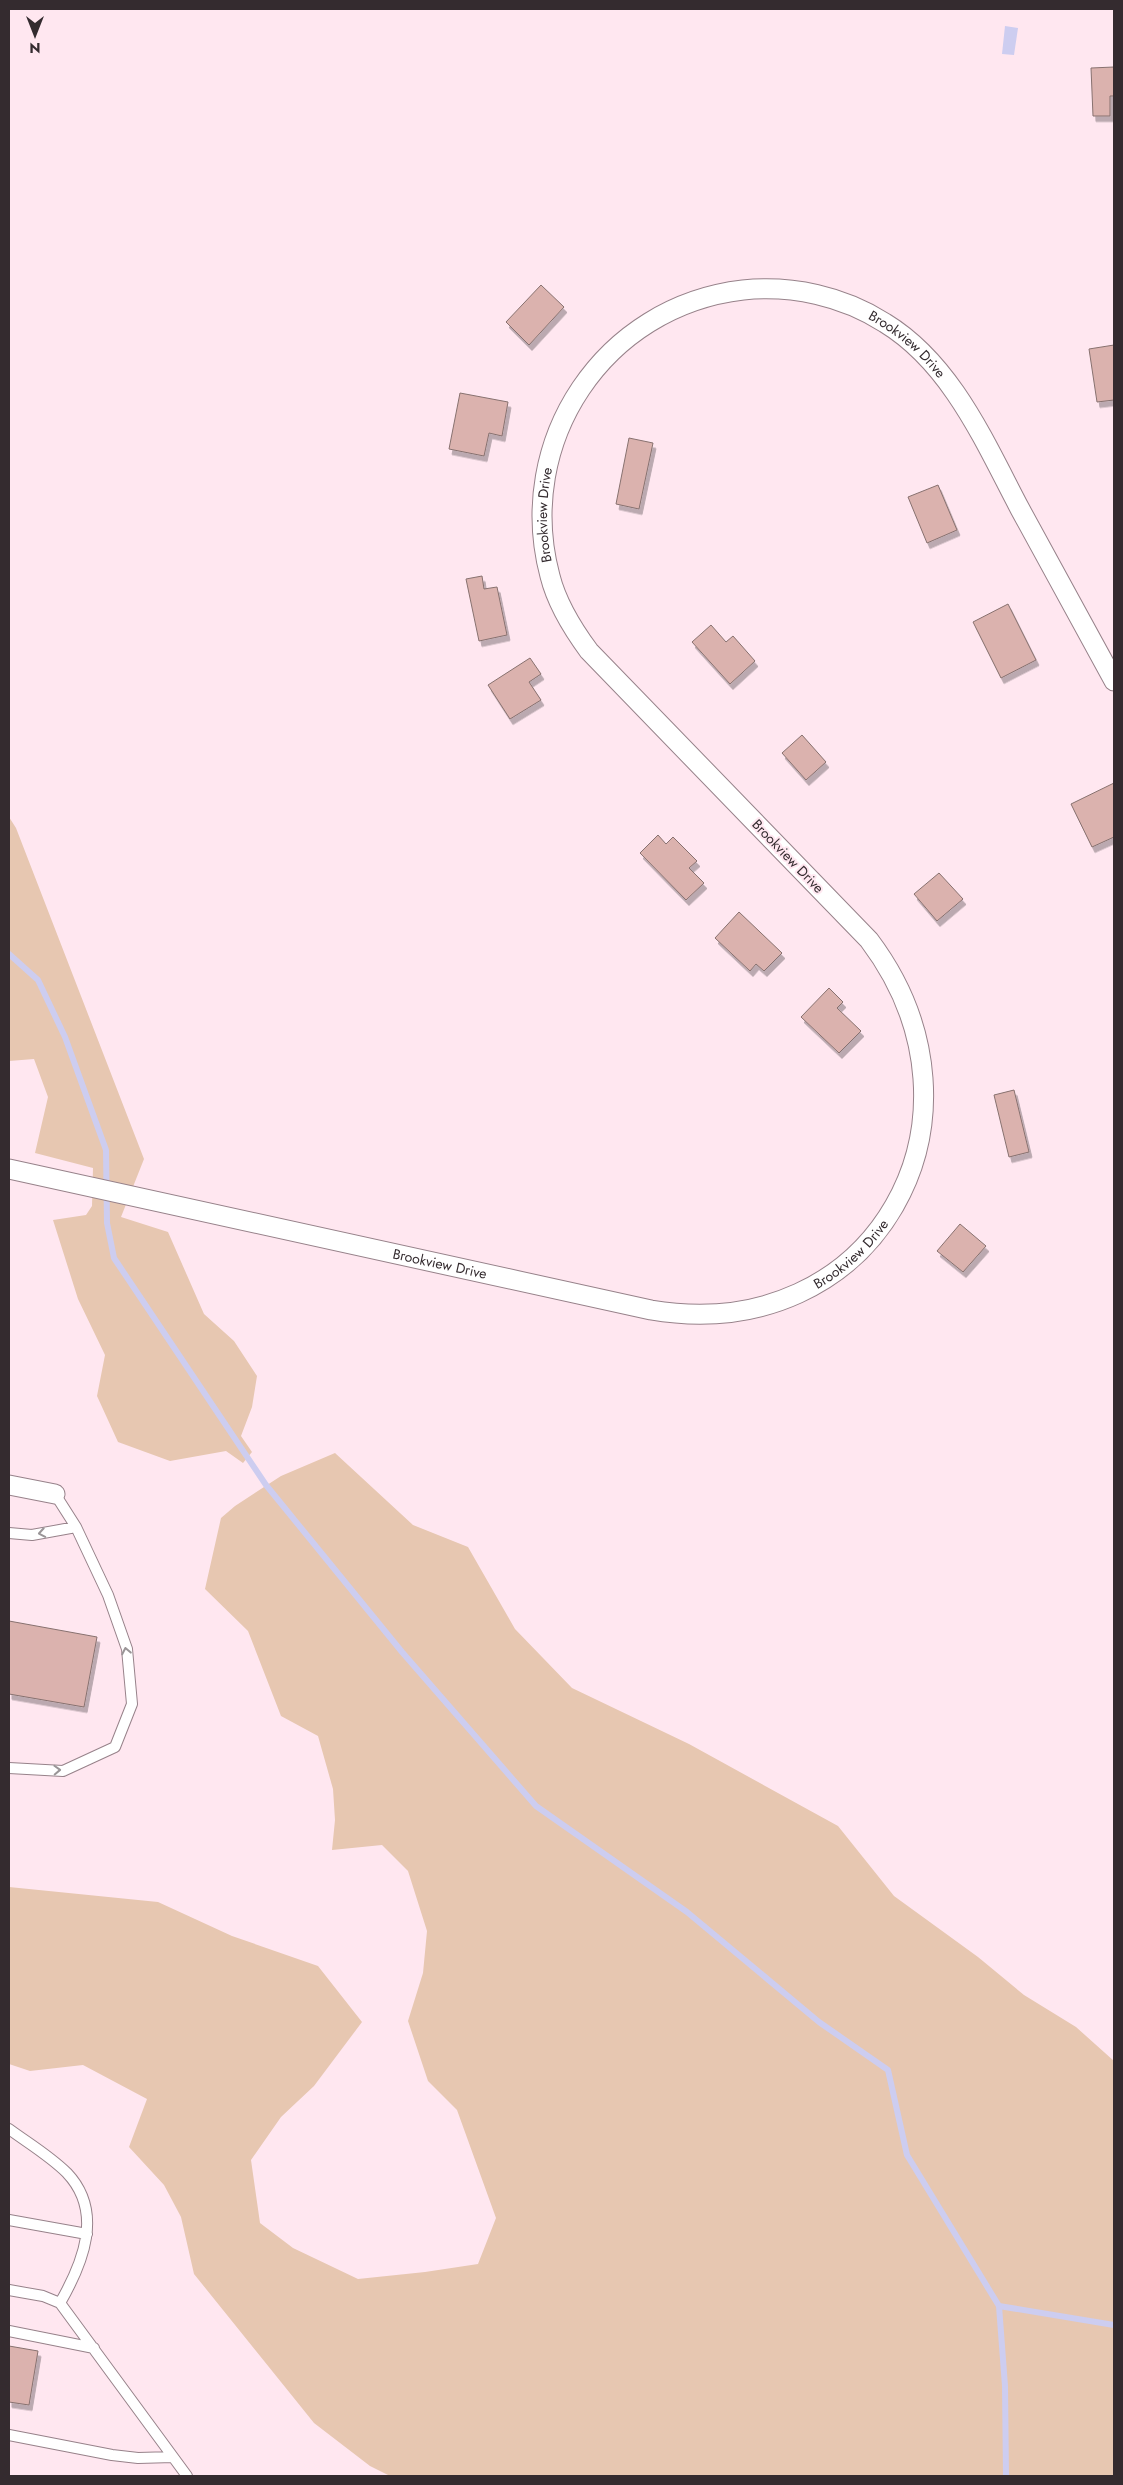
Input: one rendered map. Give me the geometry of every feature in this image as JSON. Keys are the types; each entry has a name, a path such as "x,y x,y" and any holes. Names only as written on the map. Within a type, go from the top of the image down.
{"street":[{"name":"Brookview Drive","path":"9,1169 651,1310 698,1316 721,1315 768,1306 811,1287 850,1260 867,1243 895,1205 914,1162 921,1131 925,1092 919,1045 913,1022 894,978 869,940 589,651 573,628 561,605 550,577 544,546 542,516 545,480 552,446 562,418 578,391 598,365 625,339 657,318 692,302 727,292 760,289 798,291 831,298 859,309 886,323 910,342 933,364 966,408 1114,682"},
{"path":"9,1486 55,1494"}],"lane":[{"path":"9,1768 63,1771 114,1747 132,1704 126,1649 108,1595 76,1527 55,1494"},
{"path":"9,1532 32,1535 76,1527"},
{"path":"9,2129 66,2172 80,2189 87,2212 87,2234 77,2272 60,2303"},
{"path":"9,2220 87,2234"},
{"path":"9,2290 43,2296 60,2303 187,2476"},
{"path":"9,2331 94,2348"},
{"path":"9,2435 112,2455 138,2458 172,2457"}],"shaded area":[{"path":"9,817 16,828 144,1159 121,1217 168,1232 204,1314 234,1341 257,1376 252,1407 241,1436 252,1452 243,1463 226,1451 170,1461 118,1442 97,1396 105,1355 78,1299 53,1220 86,1215 92,1206 93,1168 35,1153 48,1097 34,1059 9,1061"},
{"path":"335,1453 413,1525 468,1547 515,1629 572,1688 689,1744 838,1826 894,1896 978,1957 1024,1995 1076,2027 1114,2061 1114,2476 390,2476 370,2466 314,2423 194,2274 181,2217 164,2185 129,2147 147,2099 83,2065 30,2071 9,2064 9,1887 158,1902 232,1936 318,1966 362,2022 314,2086 281,2117 251,2160 260,2223 293,2248 358,2279 478,2264 496,2218 457,2110 428,2081 408,2021 423,1973 427,1931 408,1871 382,1845 332,1850 335,1820 333,1789 318,1736 281,1716 248,1631 205,1589 221,1518 235,1506 281,1476"}],"water":[{"path":"1005,26 1018,28 1014,55 1002,54"}],"building":[{"path":"1114,67 1114,96 1110,96 1110,116 1093,116 1091,68"},
{"path":"541,285 564,307 529,345 506,322"},
{"path":"1114,345 1114,400 1097,402 1089,349"},
{"path":"460,393 508,402 502,436 489,433 484,456 449,449"},
{"path":"629,438 653,443 639,509 616,504"},
{"path":"938,485 957,530 927,543 908,497"},
{"path":"482,576 484,589 497,587 507,635 479,641 466,579"},
{"path":"1008,604 1036,660 1001,678 973,622"},
{"path":"711,625 726,642 733,636 755,661 730,684 692,642"},
{"path":"530,658 541,674 529,682 541,700 510,719 488,685"},
{"path":"802,735 826,762 806,780 782,753"},
{"path":"1114,783 1114,837 1092,847 1071,804"},
{"path":"658,835 666,844 673,837 697,861 689,868 704,883 686,900 640,853"},
{"path":"939,873 963,899 937,921 914,894"},
{"path":"739,912 782,953 764,971 756,964 750,971 715,938"},
{"path":"829,988 843,1002 837,1008 861,1031 839,1053 801,1017"},
{"path":"1014,1090 1029,1152 1009,1157 994,1095"},
{"path":"960,1224 986,1246 963,1272 937,1251"},
{"path":"9,1621 97,1637 84,1707 9,1694"},
{"path":"9,2346 38,2351 29,2405 9,2402"}],"waterway":[{"path":"9,954 38,980 65,1037 106,1150 107,1223 114,1258 266,1485 402,1652 536,1806 687,1912 819,2022 888,2070 907,2155 999,2306 1005,2386 1006,2476"},
{"path":"999,2306 1114,2325"}]}
